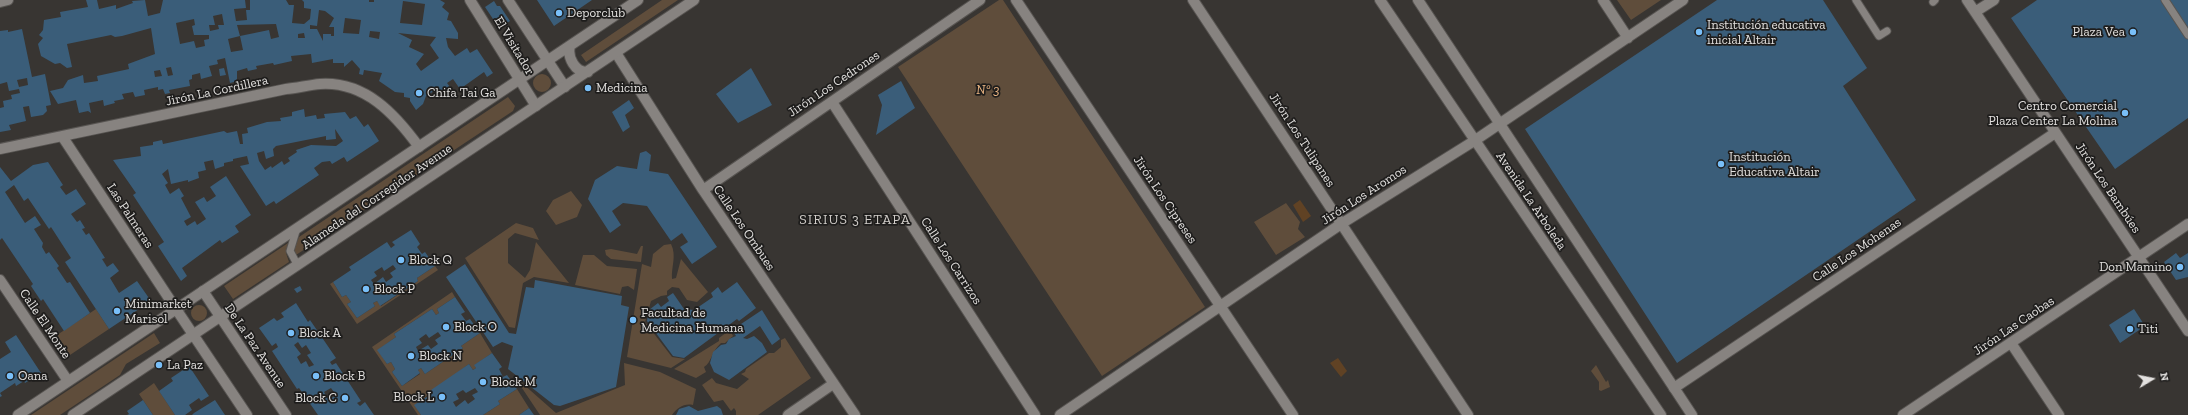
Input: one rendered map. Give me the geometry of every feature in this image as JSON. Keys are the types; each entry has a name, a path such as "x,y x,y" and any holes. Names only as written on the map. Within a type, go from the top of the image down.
{"street":[{"path":"0,2 8,0"},
{"name":"El Visitador","path":"470,0 489,28 536,106"},
{"path":"508,0 565,87"},
{"name":"Alameda del Corregidor Avenue","path":"18,415 638,0"},
{"name":"Alameda del Corregidor Avenue","path":"73,415 694,0"},
{"name":"Jirón Los Cedrones","path":"703,190 980,0"},
{"name":"Jirón Los Cipreses","path":"1016,0 1293,415"},
{"name":"Jirón Los Tulipanes","path":"1193,0 1468,415"},
{"name":"Avenida La Arboleda","path":"1380,0 1474,141 1661,415"},
{"name":"Avenida La Arboleda","path":"1418,0 1692,415"},
{"path":"1603,0 1628,38"},
{"name":"Jirón Los Aromos","path":"1060,415 1341,224 1474,141 1683,0"},
{"name":"Jirón Los Bambúes","path":"1967,0 2188,331"},
{"path":"1975,12 1994,0"},
{"path":"570,46 569,54 572,63 579,71 588,72"},
{"name":"Calle Los Ombues","path":"616,53 703,190 855,415"},
{"name":"Jirón La Cordillera","path":"0,149 286,89 320,84 340,85 373,98 398,119 419,147"},
{"name":"Calle Los Carrizos","path":"832,102 1035,415"},
{"name":"Calle Los Mohenas","path":"1674,388 2055,133"},
{"name":"Las Palmeras","path":"62,136 176,309"},
{"name":"Jirón Las Caobas","path":"1903,415 2188,224"},
{"name":"Calle El Monte","path":"0,280 68,381"},
{"name":"De La Paz Avenue","path":"203,291 286,415"},
{"path":"176,309 247,415"},
{"path":"2011,343 2059,415"},
{"path":"788,415 834,384"}],"lane":[{"path":"1856,0 1879,36 1887,31"},
{"path":"2165,0 2188,35"},
{"path":"297,228 290,251 298,266"}],"green space":[{"path":"662,0 678,0 586,62 581,55"},
{"name":"Nº 3","path":"999,0 1003,0 1205,307 1102,376 898,67"},
{"path":"1617,0 1661,0 1631,20"},
{"path":"538,74 546,74 551,79 549,90 546,92 538,92 533,87 533,79"},
{"path":"508,97 515,106 513,111 296,255 294,249 299,237"},
{"path":"571,191 582,205 577,217 556,225 546,211 553,200"},
{"path":"1286,203 1300,222 1298,229 1305,237 1276,255 1254,222"},
{"path":"516,223 533,228 539,240 515,233 508,239 508,263 525,278 530,270 536,242 569,283 534,277 523,283 515,328 509,327 465,258"},
{"path":"288,243 286,253 289,262 233,299 224,286"},
{"path":"671,244 674,253 672,279 676,278 681,259 708,292 697,302 687,300 679,288 672,287 667,291 667,295 651,301 645,322 672,357 685,359 671,368 627,357 642,264 651,267 653,254 664,245"},
{"path":"641,246 643,246 641,262 611,259 606,255 605,250 611,249 637,254"},
{"path":"583,255 594,255 607,266 637,269 634,290 628,286 622,287 620,294 575,285"},
{"path":"435,266 438,270 357,324 330,284 333,282 342,297 346,295 351,302 347,304 357,318 375,306 373,303 377,301 381,306 418,281 417,278"},
{"path":"452,292 455,297 437,309 439,313 436,315 432,309 394,334 396,337 378,350 387,364 391,362 395,369 392,372 402,386 420,374 418,370 421,368 425,374 463,348 461,346 480,333 492,353 475,365 476,368 473,370 469,364 415,405 421,415 418,415 372,347"},
{"path":"199,305 205,307 207,313 205,319 199,321 193,319 191,313 193,307"},
{"path":"96,309 109,329 70,355 57,335"},
{"path":"730,330 733,336 725,343 721,343 715,350 709,362 704,367 706,372 696,378 674,369 719,341 719,338"},
{"path":"154,333 160,343 126,364 120,375 60,415 31,415"},
{"path":"785,338 811,378 758,415 736,415 734,408 731,411 723,400 714,402 702,385 712,378 716,383 737,389 749,379 741,374 769,353 774,353 781,347 781,340"},
{"path":"624,363 660,372 696,389 693,405 681,407 672,415 540,415 514,376 556,413 625,385"},
{"path":"1596,365 1606,382 1608,380 1610,387 1601,391 1599,390 1599,382 1591,371"},
{"path":"154,383 175,415 153,415 139,394"},
{"path":"517,389 529,408 519,415 483,415 500,404 498,401"}],"shaded area":[{"path":"1300,200 1311,216 1303,222 1293,205"},
{"path":"1338,358 1347,371 1341,377 1330,363"}],"building":[{"path":"86,0 97,0 99,9 116,5 116,9 133,3 132,1 145,0 148,16 160,13 163,0 245,0 246,8 234,9 236,21 247,20 246,10 250,10 250,0 286,0 289,5 294,5 292,23 304,24 310,19 311,9 304,8 304,2 302,0 369,0 369,2 374,2 374,0 440,0 445,3 442,7 449,13 447,20 451,21 458,33 458,39 446,38 448,47 455,56 467,48 470,53 477,49 493,73 487,77 484,72 460,89 453,79 447,83 450,87 437,96 434,91 426,96 423,104 416,110 410,101 410,98 404,97 404,93 395,92 379,81 382,73 364,70 363,75 359,74 360,69 352,60 344,67 344,63 333,63 333,59 312,63 311,54 291,56 292,61 274,65 273,63 256,66 257,69 248,71 247,68 237,71 237,79 230,83 225,58 217,60 218,64 209,66 212,76 201,79 200,73 192,75 192,79 189,80 190,86 169,90 170,93 165,94 163,89 158,90 158,87 144,90 145,95 135,97 133,92 122,94 124,99 114,101 115,103 104,106 103,100 89,103 91,113 88,111 79,113 76,100 58,104 50,91 63,88 68,80 83,75 84,83 98,81 97,76 129,69 128,64 155,54 151,28 122,36 115,37 111,35 67,44 72,67 67,68 60,63 55,64 41,56 38,44 43,38 39,35 43,30 44,20 61,17 60,12 88,7","holes":["403,1 425,4 422,25 400,23","319,10 325,11 334,18 329,27 334,27 334,36 331,36 331,34 323,34 323,41 317,29 310,29 310,25 317,26","222,14 224,25 218,25 219,29 210,31 209,25 215,25 213,16","345,18 361,20 359,34 343,33","194,19 195,25 192,26 194,35 209,35 209,39 204,40 205,46 196,48 194,41 180,44 176,23","276,24 279,37 271,39 269,30 240,36 237,25","370,31 380,32 379,39 369,37","304,33 305,38 298,38 298,34","398,33 436,37 430,45 439,58 421,71 416,64 424,54 409,47 412,40","240,36 243,50 231,52 228,39","171,67 173,75 168,76 166,68","160,70 162,76 155,77 154,71"]},
{"name":"Deporclub","path":"537,0 592,0 554,26"},
{"name":"Institución Educativa Altair","path":"1717,0 1823,0 1867,68 1843,86 1916,200 1677,363 1525,129"},
{"name":"Centro Comercial Plaza Center La Molina","path":"2037,0 2188,0 2188,118 2115,169 2011,18"},
{"path":"494,1 497,6 500,6 510,21 499,28 485,7"},
{"path":"22,29 32,77 45,74 51,105 46,106 47,111 43,115 31,117 29,106 23,107 26,121 9,125 11,130 0,132 0,108 4,107 3,101 12,99 11,95 20,93 19,89 9,91 7,82 0,84 0,31 8,30 8,32","holes":["27,78 28,85 19,87 17,80"]},
{"path":"224,68 226,75 220,76 219,69"},
{"path":"751,68 772,105 738,123 716,94"},
{"path":"901,81 915,108 876,135 882,105 878,95"},
{"path":"629,100 634,108 625,115 630,127 623,132 612,112"},
{"path":"304,109 305,117 316,115 317,119 325,118 324,114 345,112 350,119 356,116 364,127 368,124 379,141 347,162 344,157 332,164 330,161 322,162 314,168 319,175 276,204 274,201 266,206 240,166 249,164 247,156 233,159 233,161 224,163 224,166 215,169 213,160 204,162 206,170 198,172 199,178 188,182 188,180 171,184 168,169 162,174 168,183 165,185 170,194 179,188 184,196 181,198 191,217 184,221 187,226 195,221 197,225 206,219 195,202 204,197 207,202 216,196 210,187 226,176 251,215 235,226 239,232 222,243 220,240 182,268 187,276 181,281 158,246 164,242 133,195 136,193 113,160 141,156 140,147 153,145 153,142 162,140 163,144 224,131 227,133 237,131 240,144 243,144 242,134 248,133 247,128 267,122 281,121 280,118 292,116 292,112","holes":["335,129 343,141 336,146 311,145 296,150 297,152 288,158 290,161 284,165 282,161 272,168 271,166 265,170 259,161 257,153 264,151 266,159 274,156 273,149 276,146 326,136 326,140 336,139"]},
{"path":"646,151 651,155 649,171 668,174 717,247 692,264 680,247 688,242 682,233 671,241 647,206 623,203 612,211 621,225 610,233 588,199 595,180 617,166 637,169 640,153"},
{"path":"48,162 63,185 60,187 66,195 76,189 86,204 71,214 77,222 80,220 85,228 82,229 86,235 89,233 105,258 102,259 107,267 113,263 119,271 110,278 119,293 137,281 151,301 109,329 65,262 71,258 51,227 49,229 28,198 24,201 14,185 5,192 25,223 35,216 41,225 34,229 43,243 42,247 46,254 49,252 59,266 57,268 67,283 70,282 90,313 64,331 43,299 41,301 31,286 33,284 2,238 0,240 0,167 11,181 33,165"},
{"path":"411,230 420,244 417,247 422,254 425,252 435,266 417,278 418,281 380,306 377,301 373,303 375,306 357,318 347,304 351,302 346,295 342,297 333,282 351,270 349,267 387,242 391,248 395,245 392,242","holes":["393,265 396,269 390,273 393,277 386,282 383,277 374,284 371,280 377,276 374,272 382,267 384,271"]},
{"path":"2176,253 2180,258 2188,253 2188,277 2176,280 2164,262"},
{"path":"465,264 509,333 516,334 526,287 534,288 535,280 622,296 621,305 629,307 616,387 560,406 554,405 508,369 513,346 502,342 493,347 446,277"},
{"path":"737,282 756,308 739,321 737,319 684,358 673,356 647,321 649,310 658,303 661,307 669,301 667,297 673,293 684,309 694,310 713,297 711,293 718,287 722,293"},
{"path":"300,286 302,290 297,293 294,289"},
{"path":"455,297 465,312 461,314 466,321 470,319 480,333 461,346 463,348 425,374 421,368 418,370 420,373 402,386 392,372 395,369 391,362 387,364 377,350 396,337 394,334 432,309 436,315 439,313 437,309","holes":["438,332 441,336 435,340 438,344 431,349 428,345 418,351 416,347 422,343 419,339 426,334 429,338"]},
{"path":"296,303 308,322 310,320 336,358 330,362 332,365 336,363 361,401 357,403 360,406 365,402 374,415 318,415 299,388 297,389 272,351 278,347 276,343 272,346 259,328 274,318 277,321 284,317 281,313","holes":["298,342 302,348 306,345 311,353 307,355 314,365 309,367 306,361 301,364 297,357 301,354 294,345","331,388 336,395 329,400 324,392"]},
{"path":"2134,309 2145,326 2120,343 2109,325"},
{"path":"762,310 780,339 772,345 760,326 743,338 747,339 754,336 762,343 767,352 729,380 714,372 710,363 713,352 721,345 726,344 729,339 736,336 732,330"},
{"path":"16,335 41,373 25,383 24,381 16,386 15,383 0,393 0,359 11,352 5,342"},
{"name":"Block M","path":"492,353 502,367 499,369 503,377 507,375 517,389 498,401 500,404 483,415 421,415 414,405 433,393 431,390 469,364 473,370 476,368 474,365","holes":["475,388 478,392 472,395 475,399 468,404 465,400 456,407 453,402 459,399 456,394 463,390 466,393"]},
{"path":"189,366 209,396 201,401 199,398 189,405 192,410 185,415 175,415 159,391 173,381 171,378"},
{"path":"143,400 153,415 127,415 129,414 127,411"},
{"path":"215,400 225,415 192,415 194,413"},
{"path":"689,406 698,411 717,406 721,409 723,415 676,415 679,409"},
{"path":"529,408 534,415 519,415"}],"place":[{"name":"Deporclub","path":"559,13"},
{"name":"Institución educativa inicial Altair","path":"1699,32"},
{"name":"Plaza Vea","path":"2133,32"},
{"name":"Medicina","path":"588,88"},
{"name":"Chifa Tai Ga","path":"419,93"},
{"name":"Centro Comercial Plaza Center La Molina","path":"2125,113"},
{"name":"Institución Educativa Altair","path":"1721,164"},
{"name":"Block Q","path":"401,260"},
{"name":"Don Mamino","path":"2180,267"},
{"name":"Block P","path":"366,289"},
{"name":"Minimarket Marisol","path":"117,311"},
{"name":"Facultad de Medicina Humana","path":"633,320"},
{"name":"Block O","path":"446,327"},
{"name":"Titi","path":"2130,329"},
{"name":"Block A","path":"291,333"},
{"name":"Block N","path":"411,356"},
{"name":"La Paz","path":"159,365"},
{"name":"Oana","path":"10,376"},
{"name":"Block B","path":"316,376"},
{"name":"Block M","path":"483,382"},
{"name":"Block L","path":"442,397"},
{"name":"Block C","path":"345,398"}],"district":[{"name":"SIRIUS 3 ETAPA","path":"855,220"}]}
